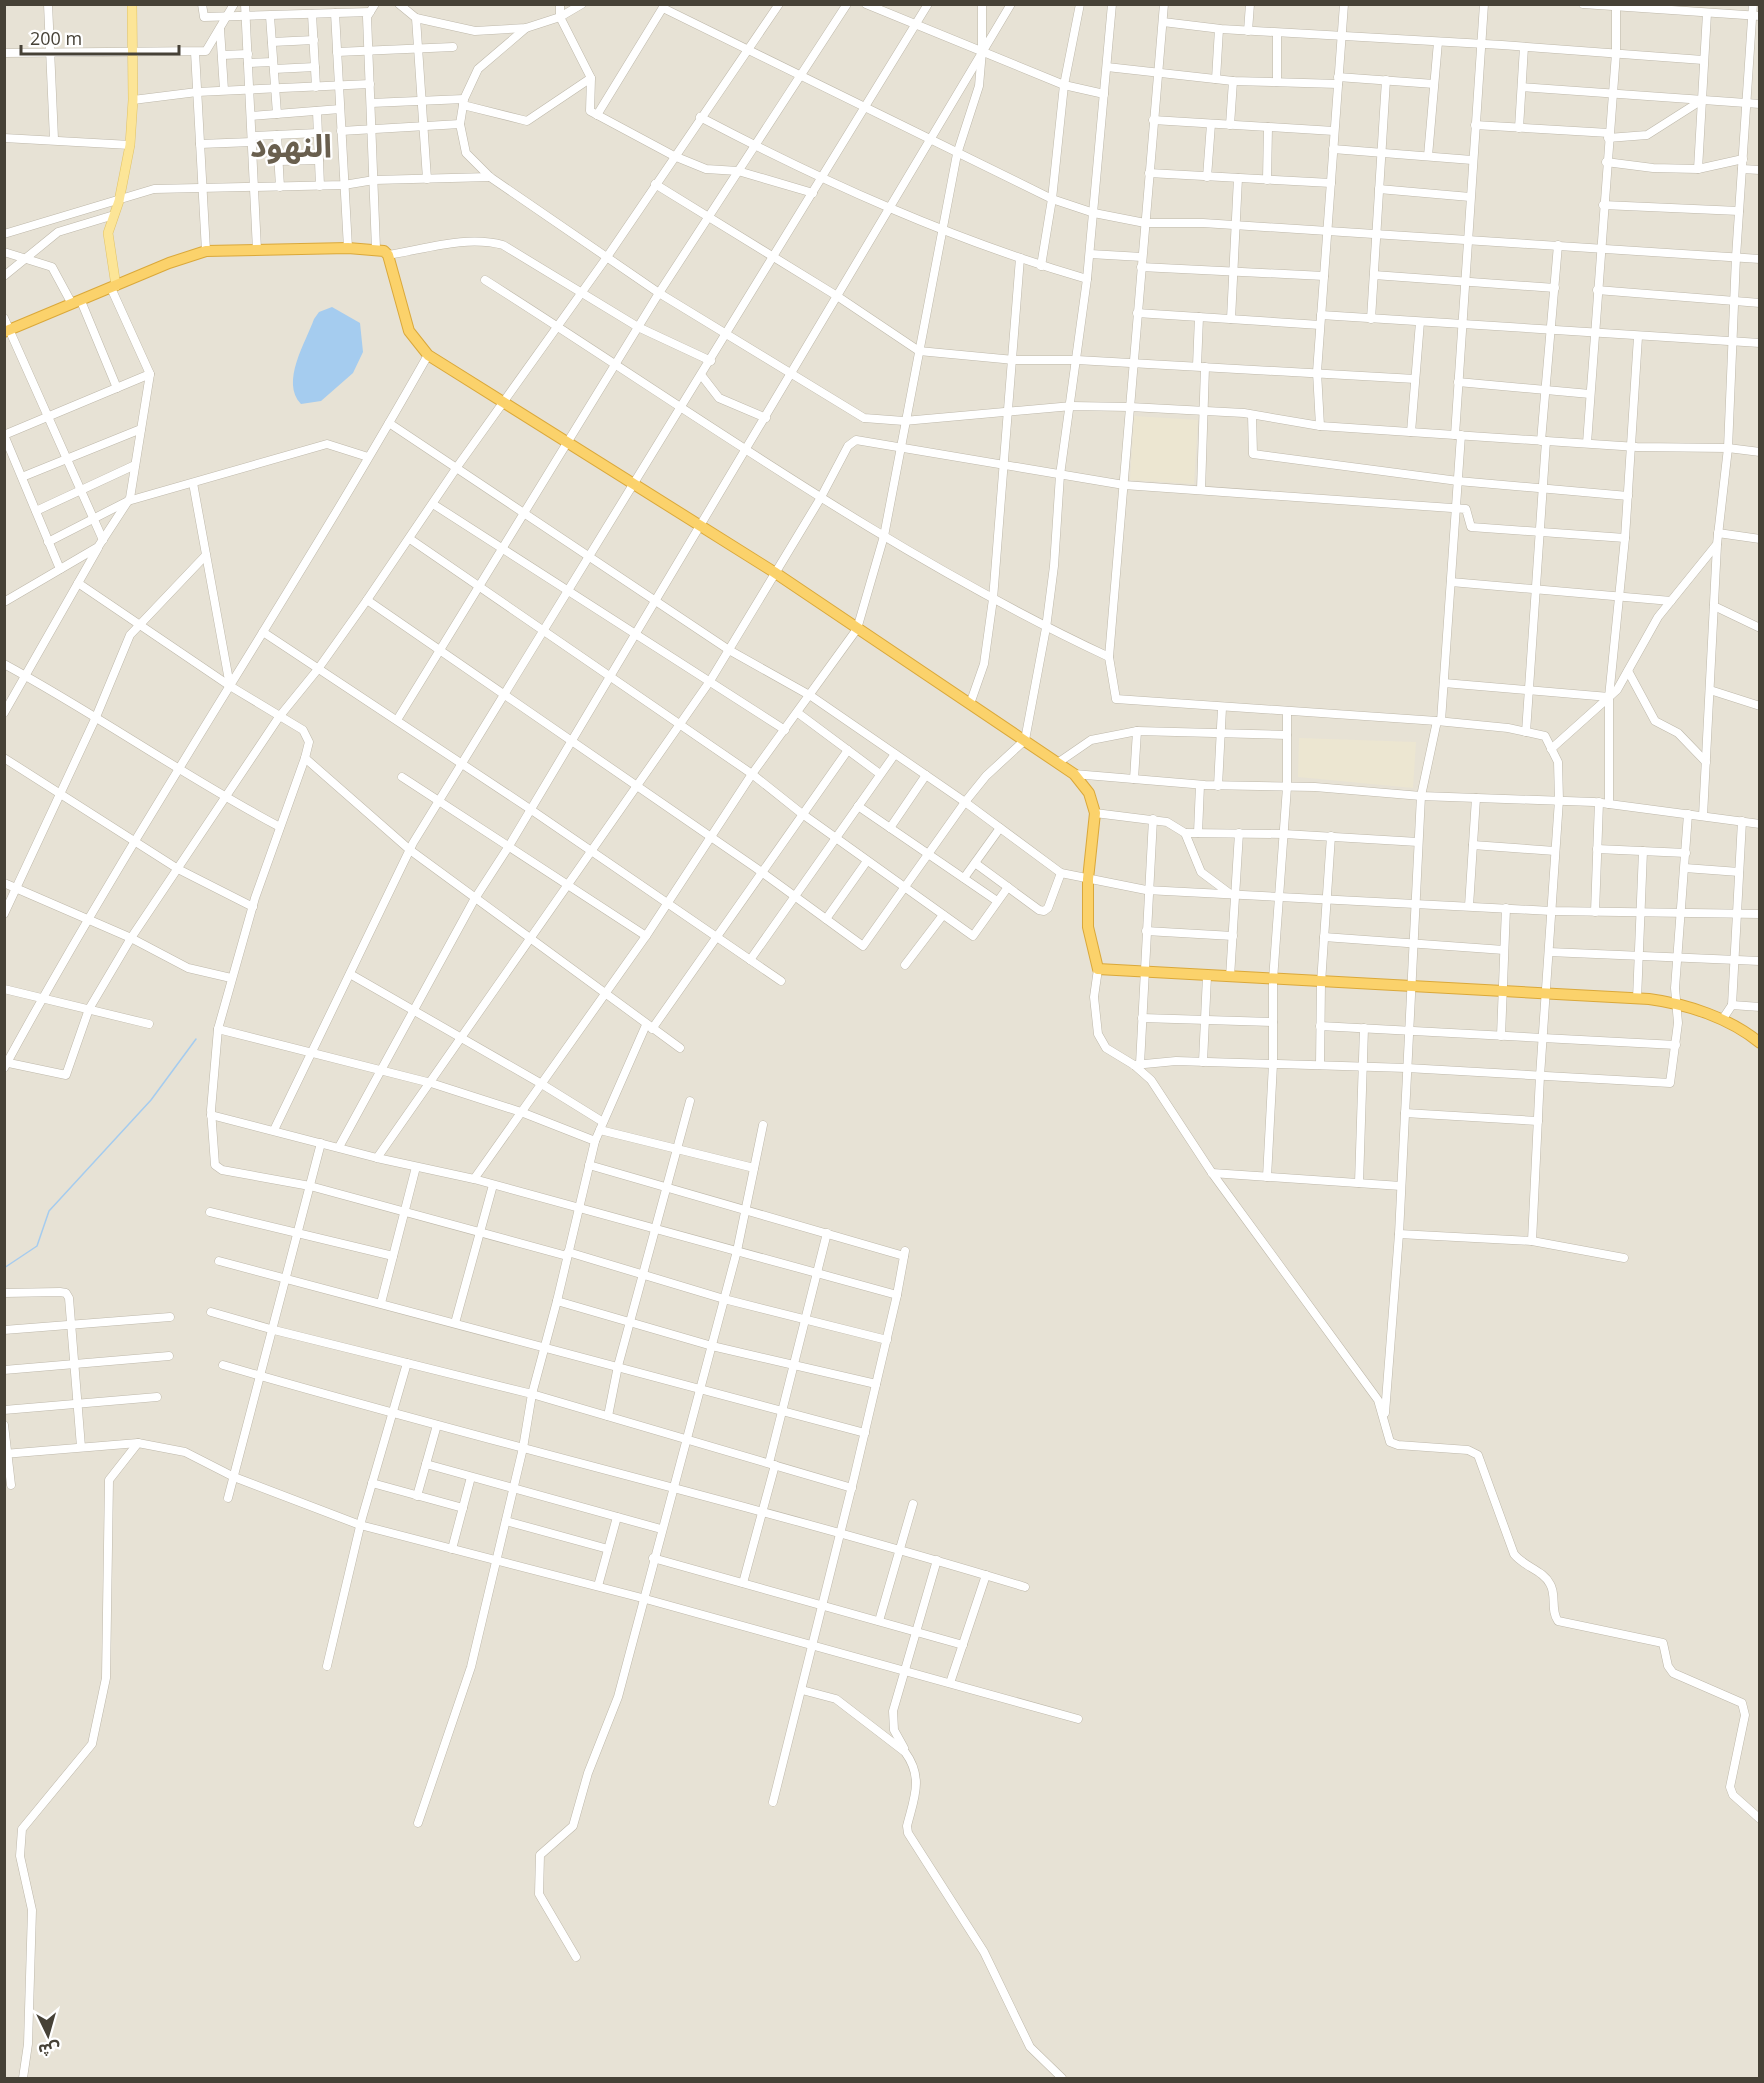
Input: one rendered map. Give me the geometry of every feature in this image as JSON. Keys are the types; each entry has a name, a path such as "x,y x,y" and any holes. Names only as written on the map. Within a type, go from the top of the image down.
{"highway":[{"path":"7,331 169,263 206,251 376,249 388,255 410,332 428,355 774,572 1074,774 1089,793 1095,813 1088,879 1088,927 1098,969 1677,1003 1722,1020 1760,1043"}],"main road":[{"path":"114,287 108,233 119,201 134,100 132,4"}],"street":[{"path":"48,4 54,139"},
{"path":"202,4 204,17 226,18 335,13 373,8"},
{"path":"4,53 207,51 234,4"},
{"path":"245,4 257,250"},
{"path":"399,4 416,18 474,31 526,28 560,17 582,4"},
{"path":"560,4 560,17 591,78 590,111 674,156 706,169 738,171 813,193"},
{"path":"428,355 263,632 133,841 5,1064 66,1075 89,1009 130,938 279,717 318,669 367,600 457,467 582,293 779,4"},
{"path":"397,720 659,293 847,4"},
{"path":"866,4 915,26 1064,85 1104,94"},
{"path":"274,1130 410,850 439,800 683,408 864,106 928,4"},
{"path":"474,1179 668,904 752,774 811,696 857,629 884,536 899,447 920,351 957,154 979,86 982,4"},
{"path":"339,1147 474,900 509,846 792,375 1011,4"},
{"path":"1041,266 1052,199 1064,85 1080,4"},
{"path":"367,600 439,652 762,872 863,946 964,802 986,776 1025,740 1046,628 1060,475 1072,406 1090,254 1112,4"},
{"path":"1164,4 1109,657 1116,699 1439,721 1545,736 1557,762 1559,800 1540,1076 1532,1241"},
{"path":"1248,31 1251,4"},
{"path":"1320,426 1317,372 1344,4"},
{"path":"1484,4 1466,240 1458,382 1458,481 1444,683 1439,721 1421,796 1399,1234 1385,1417 1387,1437 1392,1444 1468,1450 1478,1455 1514,1554 1524,1565 1540,1574 1551,1585 1554,1614 1558,1621 1663,1643 1668,1666 1673,1673 1742,1703 1745,1714 1730,1787 1733,1795 1760,1819"},
{"path":"1583,4 1662,7 1756,16"},
{"path":"1704,816 1717,544 1728,448 1739,211 1756,16 1753,4"},
{"path":"597,114 664,6 800,77 864,106 957,154 1052,199 1094,213 1145,223 1236,225 1327,233 1558,245 1760,259"},
{"path":"1587,444 1599,248 1616,54 1616,6"},
{"path":"373,8 367,17 376,249"},
{"path":"335,13 348,248"},
{"path":"1698,169 1707,13"},
{"path":"312,14 316,87"},
{"path":"270,16 277,114"},
{"path":"416,18 420,50 427,179"},
{"path":"1163,22 1219,29 1524,46 1703,60"},
{"path":"220,28 224,90"},
{"path":"526,28 478,69 463,102 460,124 466,153 490,177 659,293 864,417 904,421 1072,406 1130,407 1252,415 1320,426 1587,444 1728,448 1760,452"},
{"path":"1216,79 1219,29"},
{"path":"1277,33 1277,82"},
{"path":"272,42 314,40"},
{"path":"1428,156 1438,42"},
{"path":"1519,128 1524,46"},
{"path":"337,52 453,47"},
{"path":"195,52 206,251"},
{"path":"222,55 248,54"},
{"path":"248,63 315,67"},
{"path":"1107,67 1233,81 1386,80 1434,84"},
{"path":"371,103 422,100 463,102 527,121 591,78"},
{"path":"1371,319 1386,80"},
{"path":"1230,125 1233,81"},
{"path":"134,100 224,90 370,84"},
{"path":"1522,87 1760,104"},
{"path":"1475,125 1609,135 1647,135 1702,100"},
{"path":"251,116 340,109"},
{"path":"317,111 320,186"},
{"path":"700,117 755,146 823,176 888,209 1041,266 1087,279"},
{"path":"1153,120 1334,131"},
{"path":"341,131 460,124"},
{"path":"1207,177 1211,124"},
{"path":"1267,180 1268,127"},
{"path":"200,144 277,135 318,133"},
{"path":"277,135 280,187"},
{"path":"4,138 129,145"},
{"path":"1333,149 1472,160"},
{"path":"1606,162 1653,168 1698,169 1743,159"},
{"path":"279,161 319,160"},
{"path":"1742,169 1760,170"},
{"path":"1149,173 1331,183"},
{"path":"4,234 154,189 320,186 374,180 490,177"},
{"path":"1230,319 1238,178"},
{"path":"655,184 837,296 920,351 1014,360 1077,360 1415,379"},
{"path":"1379,189 1470,197"},
{"path":"1603,205 1739,211"},
{"path":"4,276 58,232 114,215"},
{"path":"388,255 448,244 487,241 503,245 638,327 711,361"},
{"path":"1526,732 1546,390 1558,245"},
{"path":"4,252 52,267 76,302 117,388"},
{"path":"1090,254 1142,257"},
{"path":"970,704 984,664 993,599 1006,412 1014,360 1020,258"},
{"path":"1141,267 1324,276"},
{"path":"1374,275 1555,288"},
{"path":"485,280 747,449 820,499 1046,628 1109,657"},
{"path":"4,713 101,543 128,501 150,374 114,287"},
{"path":"1596,290 1760,303"},
{"path":"1137,313 1320,325"},
{"path":"1321,315 1760,343"},
{"path":"1199,317 1205,411 1201,490"},
{"path":"4,318 7,331 94,519 101,543"},
{"path":"1411,432 1420,322"},
{"path":"1609,804 1609,697 1625,538 1638,337"},
{"path":"60,569 4,435 150,374"},
{"path":"702,376 719,398 766,418"},
{"path":"1458,382 1590,394"},
{"path":"1252,415 1252,454 1458,481 1628,496"},
{"path":"389,423 591,555 729,650 811,696 926,775 1061,873 1148,890 1233,895 1551,911 1760,914"},
{"path":"22,477 141,429"},
{"path":"377,1158 710,681 820,499 848,446 856,440 1124,485 1466,509 1471,527 1625,538"},
{"path":"48,542 128,501 327,444 368,457"},
{"path":"36,511 135,465"},
{"path":"193,483 230,686"},
{"path":"433,504 785,730"},
{"path":"1718,533 1760,539"},
{"path":"410,538 478,587 546,631 678,726 752,774 835,838 973,936 1008,887"},
{"path":"4,602 101,543"},
{"path":"1551,749 1617,690 1658,617 1717,544"},
{"path":"4,914 62,795 130,635 206,555"},
{"path":"1451,582 1671,601"},
{"path":"78,583 230,686 303,730 309,742 253,907 231,978 219,1029 211,1115 214,1165 222,1170 310,1186 404,1213 644,1274 724,1299 887,1340"},
{"path":"1714,606 1760,628"},
{"path":"263,632 530,809 781,981"},
{"path":"4,664 96,717 225,798 280,826"},
{"path":"1628,671 1655,721 1678,733 1706,762"},
{"path":"1444,683 1609,697"},
{"path":"1710,690 1760,706"},
{"path":"1218,786 1222,708"},
{"path":"1267,1177 1273,1064 1273,980 1281,897 1287,787 1287,711"},
{"path":"798,713 880,774"},
{"path":"1059,762 1091,740 1137,731 1287,735"},
{"path":"1134,779 1137,731"},
{"path":"418,1823 471,1667 523,1448 543,1347 557,1301 595,1141 601,1126 649,1027 716,937 848,750"},
{"path":"750,960 894,754"},
{"path":"4,758 178,869 253,907"},
{"path":"305,758 410,850 474,900 680,1048"},
{"path":"1074,774 1218,786 1287,787 1421,796 1599,802 1760,824"},
{"path":"890,828 926,775"},
{"path":"402,777 646,936"},
{"path":"1198,833 1200,785"},
{"path":"1468,906 1476,798"},
{"path":"1595,912 1599,802"},
{"path":"858,806 998,901"},
{"path":"1095,813 1167,822 1185,833 1284,834 1418,842"},
{"path":"1137,1064 1203,1062 1407,1068 1670,1083 1676,1045 1675,988 1688,814"},
{"path":"1137,1064 1142,1018 1153,819"},
{"path":"1722,1020 1732,1005 1742,821"},
{"path":"964,878 1000,828"},
{"path":"1185,833 1201,872 1233,895"},
{"path":"1230,977 1233,895 1239,833"},
{"path":"1320,1065 1321,983 1331,836"},
{"path":"1473,845 1556,851"},
{"path":"1597,849 1686,853"},
{"path":"1637,999 1643,851"},
{"path":"826,919 867,861"},
{"path":"975,863 1039,910 1044,911 1048,908 1061,873"},
{"path":"1685,868 1739,872"},
{"path":"4,884 130,938 188,968 231,978"},
{"path":"1501,1036 1506,908"},
{"path":"905,965 943,915"},
{"path":"1146,931 1233,936"},
{"path":"1324,937 1504,950"},
{"path":"1549,952 1760,961"},
{"path":"1098,969 1094,997 1098,1034 1106,1048 1137,1064 1151,1080 1212,1173 1378,1400 1385,1417"},
{"path":"350,974 540,1083 601,1126 754,1168"},
{"path":"1203,1062 1207,976"},
{"path":"4,989 149,1024"},
{"path":"1732,1005 1760,1006"},
{"path":"1142,1018 1273,1022"},
{"path":"1320,1026 1676,1045"},
{"path":"219,1029 431,1083 521,1112 595,1141"},
{"path":"1359,1183 1364,1029"},
{"path":"608,1416 618,1366 690,1101"},
{"path":"1404,1113 1538,1121"},
{"path":"211,1115 377,1158 474,1179 897,1295"},
{"path":"576,1957 539,1894 540,1855 573,1826 588,1773 618,1697 642,1598 737,1251 763,1125"},
{"path":"228,1498 288,1279 321,1143"},
{"path":"589,1165 904,1253 897,1295 852,1488 774,1802"},
{"path":"381,1303 416,1167"},
{"path":"1212,1173 1401,1186"},
{"path":"455,1323 493,1185"},
{"path":"210,1212 393,1256"},
{"path":"743,1583 762,1513 782,1410 827,1233"},
{"path":"1399,1234 1532,1241 1623,1258"},
{"path":"219,1262 381,1303 865,1433"},
{"path":"4,1293 66,1293 71,1325 81,1447"},
{"path":"557,1301 631,1320 712,1346 876,1384"},
{"path":"211,1312 274,1330 532,1394 852,1488"},
{"path":"4,1330 170,1317"},
{"path":"4,1370 169,1356"},
{"path":"327,1666 360,1526 407,1363"},
{"path":"223,1365 392,1414 937,1560 1025,1587"},
{"path":"4,1410 157,1397"},
{"path":"4,1425 11,1485"},
{"path":"417,1496 437,1425"},
{"path":"23,2079 28,2044 32,1911 20,1856 22,1829 92,1744 106,1678 109,1480 138,1443"},
{"path":"6,1454 138,1443 185,1452 234,1477 360,1526 598,1586 1078,1719"},
{"path":"426,1464 661,1529"},
{"path":"452,1549 471,1477"},
{"path":"372,1483 463,1508"},
{"path":"879,1621 913,1504"},
{"path":"598,1586 617,1517"},
{"path":"506,1521 608,1549"},
{"path":"653,1558 963,1645"},
{"path":"937,1560 892,1718 894,1730 915,1768 918,1786 907,1826 908,1833 984,1952 1030,2047 1062,2079"},
{"path":"950,1683 986,1575"},
{"path":"802,1690 836,1699 905,1752"}],"shaded area":[{"path":"5,5 1759,5 1759,2078 5,2078"},
{"path":"1134,416 1198,420 1194,484 1130,480"},
{"path":"1299,738 1416,742 1413,788 1298,777"}],"water":[{"path":"332,307 360,323 363,352 353,373 321,401 301,404 295,395 293,385 297,362 314,319 319,312"}],"waterway":[{"path":"4,1268 37,1246 49,1211 151,1100 196,1039"}],"district":[{"name":"النهود","path":"291,146"}]}
